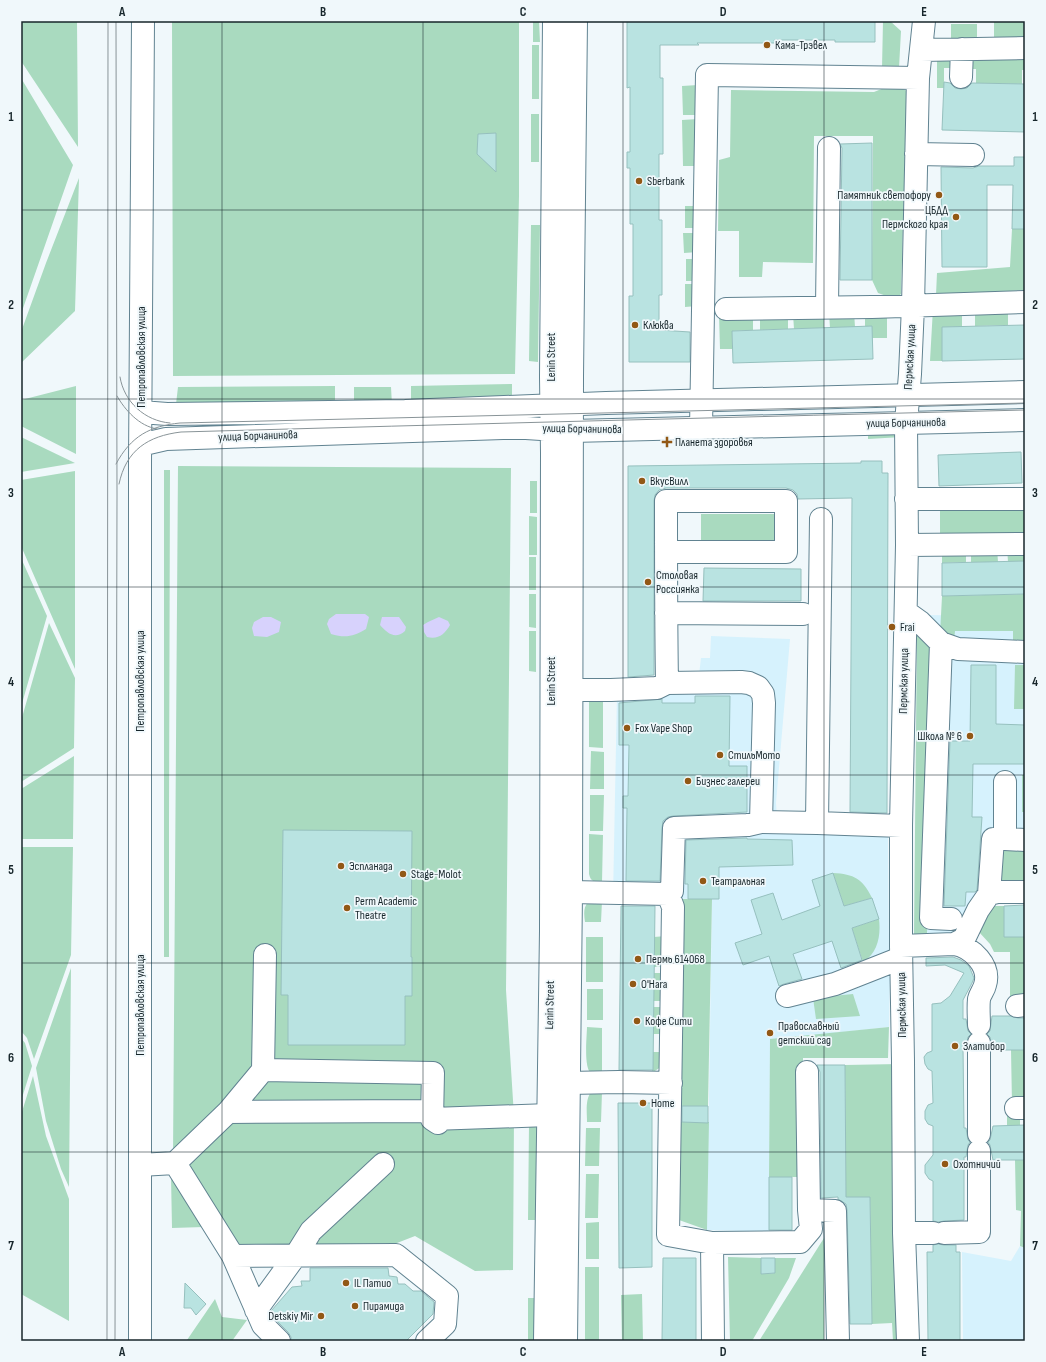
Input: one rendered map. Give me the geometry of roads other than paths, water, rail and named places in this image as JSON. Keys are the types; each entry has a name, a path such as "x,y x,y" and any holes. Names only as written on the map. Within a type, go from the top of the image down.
{"main road":[{"name":"Петропавловская улица","path":"140,1341 140,445 142,21"},
{"name":"Lenin Street","path":"545,1341 551,915 562,430 554,21"},
{"name":"Lenin Street","path":"562,405 576,21"},
{"name":"Пермская улица","path":"908,1341 904,1233 904,1069 901,952 901,826 907,546 906,423 913,306 918,78 924,21"},
{"path":"921,50 1025,48"},
{"path":"961,77 962,49"},
{"path":"701,428 707,75 918,78"},
{"path":"827,307 829,148"},
{"path":"916,154 973,155"},
{"path":"726,310 1025,302"},
{"name":"улица Борчанинова","path":"141,412 167,414 412,411 702,400 1025,392"},
{"name":"улица Борчанинова","path":"140,445 166,439 503,428 562,430 701,428 1025,420"},
{"name":"Lenin Street","path":"562,430 571,690 571,892 566,1341"},
{"path":"906,499 1025,499"},
{"path":"666,552 786,552 786,501 666,501 666,552 666,613 667,683"},
{"path":"817,823 821,519"},
{"path":"907,546 1025,544"},
{"path":"906,612 920,622 941,643 958,649 1025,652"},
{"path":"666,613 803,614"},
{"path":"941,643 931,918 951,919"},
{"path":"571,690 657,688 667,683 741,682 749,683 758,687 763,694 765,716 761,822"},
{"path":"954,944 964,939 978,910 989,894 993,839 1015,839 1005,782"},
{"path":"571,892 668,894 672,891 674,828 748,825 761,822 901,826"},
{"path":"989,894 997,892 1025,892"},
{"path":"668,894 673,907 668,1235 712,1243 800,1242 811,1229 809,1210 807,1072"},
{"path":"787,996 835,984 901,952 954,944 962,945 976,955 985,969 985,985 979,998 979,1232 904,1233"},
{"path":"140,1165 175,1164 228,1112 263,1070 265,956"},
{"path":"263,1070 433,1073 434,1117"},
{"path":"568,1083 671,1083"},
{"path":"228,1112 434,1117 549,1115"},
{"path":"175,1164 233,1256 263,1325 279,1341"},
{"path":"256,1310 296,1255 311,1231 384,1164"},
{"path":"809,1210 835,1211 838,1341"},
{"path":"712,1243 713,1341"},
{"path":"233,1256 396,1255 447,1296 445,1324 427,1341"}],"tram line":[{"path":"107,1341 108,21"},
{"path":"115,1341 117,496 116,21"},
{"path":"120,377 126,394 137,409 152,418 170,423"},
{"path":"117,396 133,417 144,425 157,429"},
{"path":"116,464 128,446 142,434 169,424 180,423 1025,403"},
{"path":"119,484 122,472 127,462 140,447 158,437 181,432 1025,410"}],"place":[{"name":"Кама-Трэвел","path":"767,45"},
{"name":"Sberbank","path":"639,181"},
{"name":"Памятник светофору","path":"939,195"},
{"name":"ЦБДД Пермского края","path":"956,217"},
{"name":"Клюква","path":"635,325"},
{"name":"Планета здоровья","path":"667,442"},
{"name":"ВкусВилл","path":"642,481"},
{"name":"Столовая Россиянка","path":"648,582"},
{"name":"Frai","path":"892,627"},
{"name":"Fox Vape Shop","path":"627,728"},
{"name":"Школа № 6","path":"970,736"},
{"name":"СтильМото","path":"720,755"},
{"name":"Бизнес галереи","path":"688,781"},
{"name":"Эспланада","path":"341,866"},
{"name":"Stage-Molot","path":"403,874"},
{"name":"Театральная","path":"703,881"},
{"name":"Perm Academic Theatre","path":"347,908"},
{"name":"Пермь 614068","path":"638,959"},
{"name":"O'Hara","path":"633,984"},
{"name":"Кофе Сити","path":"637,1021"},
{"name":"Православный детский сад","path":"770,1033"},
{"name":"Златибор","path":"955,1046"},
{"name":"Home","path":"643,1103"},
{"name":"Охотничий","path":"945,1164"},
{"name":"IL Патио","path":"346,1283"},
{"name":"Пирамида","path":"355,1306"},
{"name":"Detskiy Mir","path":"321,1316"}]}
